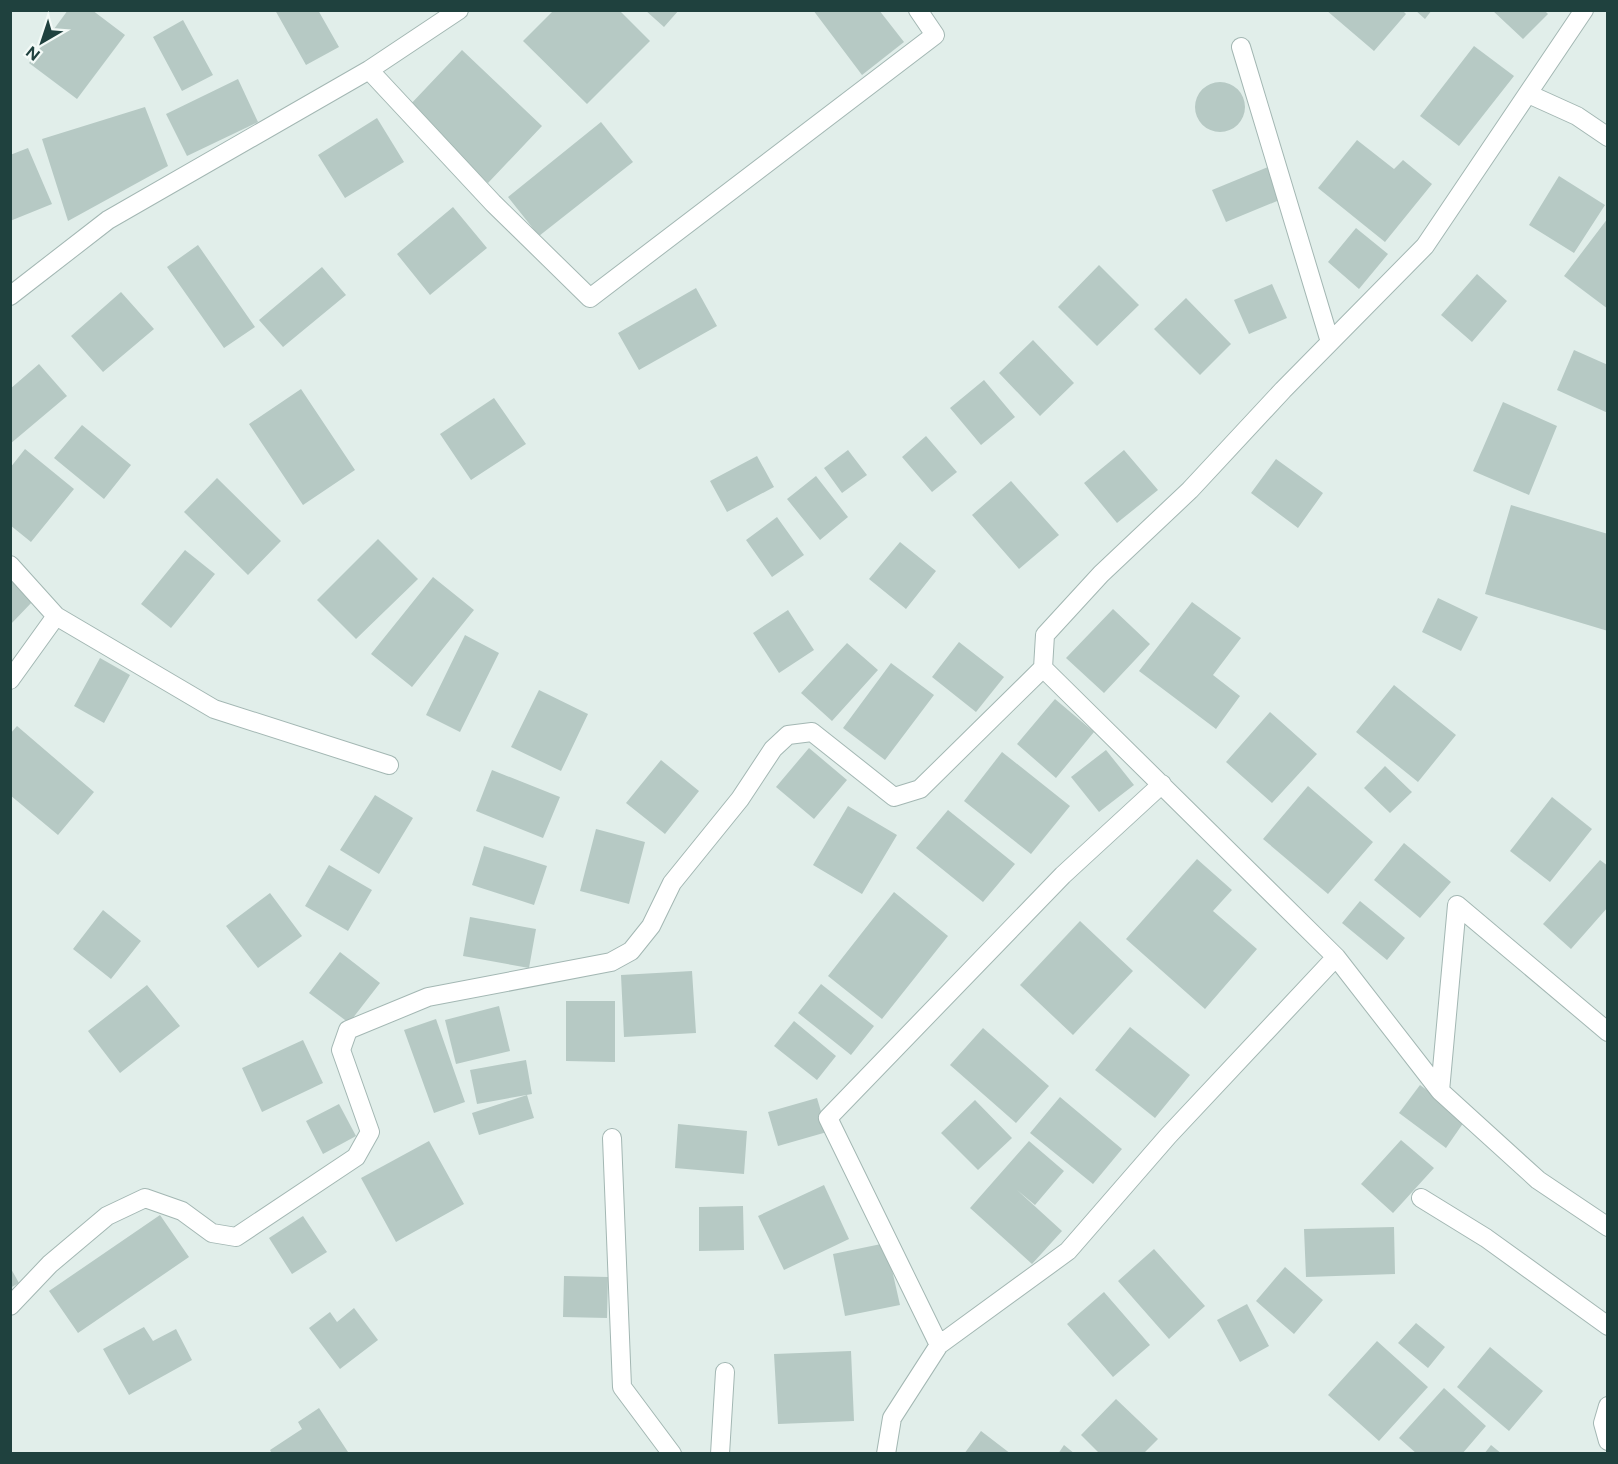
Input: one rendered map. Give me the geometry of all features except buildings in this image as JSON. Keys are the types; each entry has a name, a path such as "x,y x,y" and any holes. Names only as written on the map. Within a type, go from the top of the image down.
{"street":[{"path":"10,296 108,220 369,70 459,10"},
{"path":"369,70 493,204 590,298 935,35 918,10"},
{"path":"10,1306 50,1264 106,1216 145,1198 182,1211 212,1233 236,1237 356,1157 370,1131 341,1050 348,1029 428,997 611,962 631,951 651,926 672,883 741,799 772,749 788,735 812,732 894,797 920,789 1043,668 1045,635 1101,574 1190,490 1330,342 1425,246 1584,10"},
{"path":"1241,47 1330,342"},
{"path":"1535,97 1577,116 1608,137"},
{"path":"10,565 56,616 214,708 389,765"},
{"path":"10,680 56,616"},
{"path":"1043,668 1336,957 1440,1091 1538,1180 1608,1227"},
{"path":"939,1345 828,1118 1063,875 1162,784"},
{"path":"1440,1091 1457,905 1608,1032"},
{"path":"886,1454 892,1418 939,1345 1068,1251 1168,1136 1336,957"},
{"path":"612,1138 622,1387 672,1454"},
{"path":"1421,1198 1486,1238 1608,1326"},
{"path":"720,1454 724,1372"},
{"path":"1608,1406 1603,1424 1608,1441"}]}
